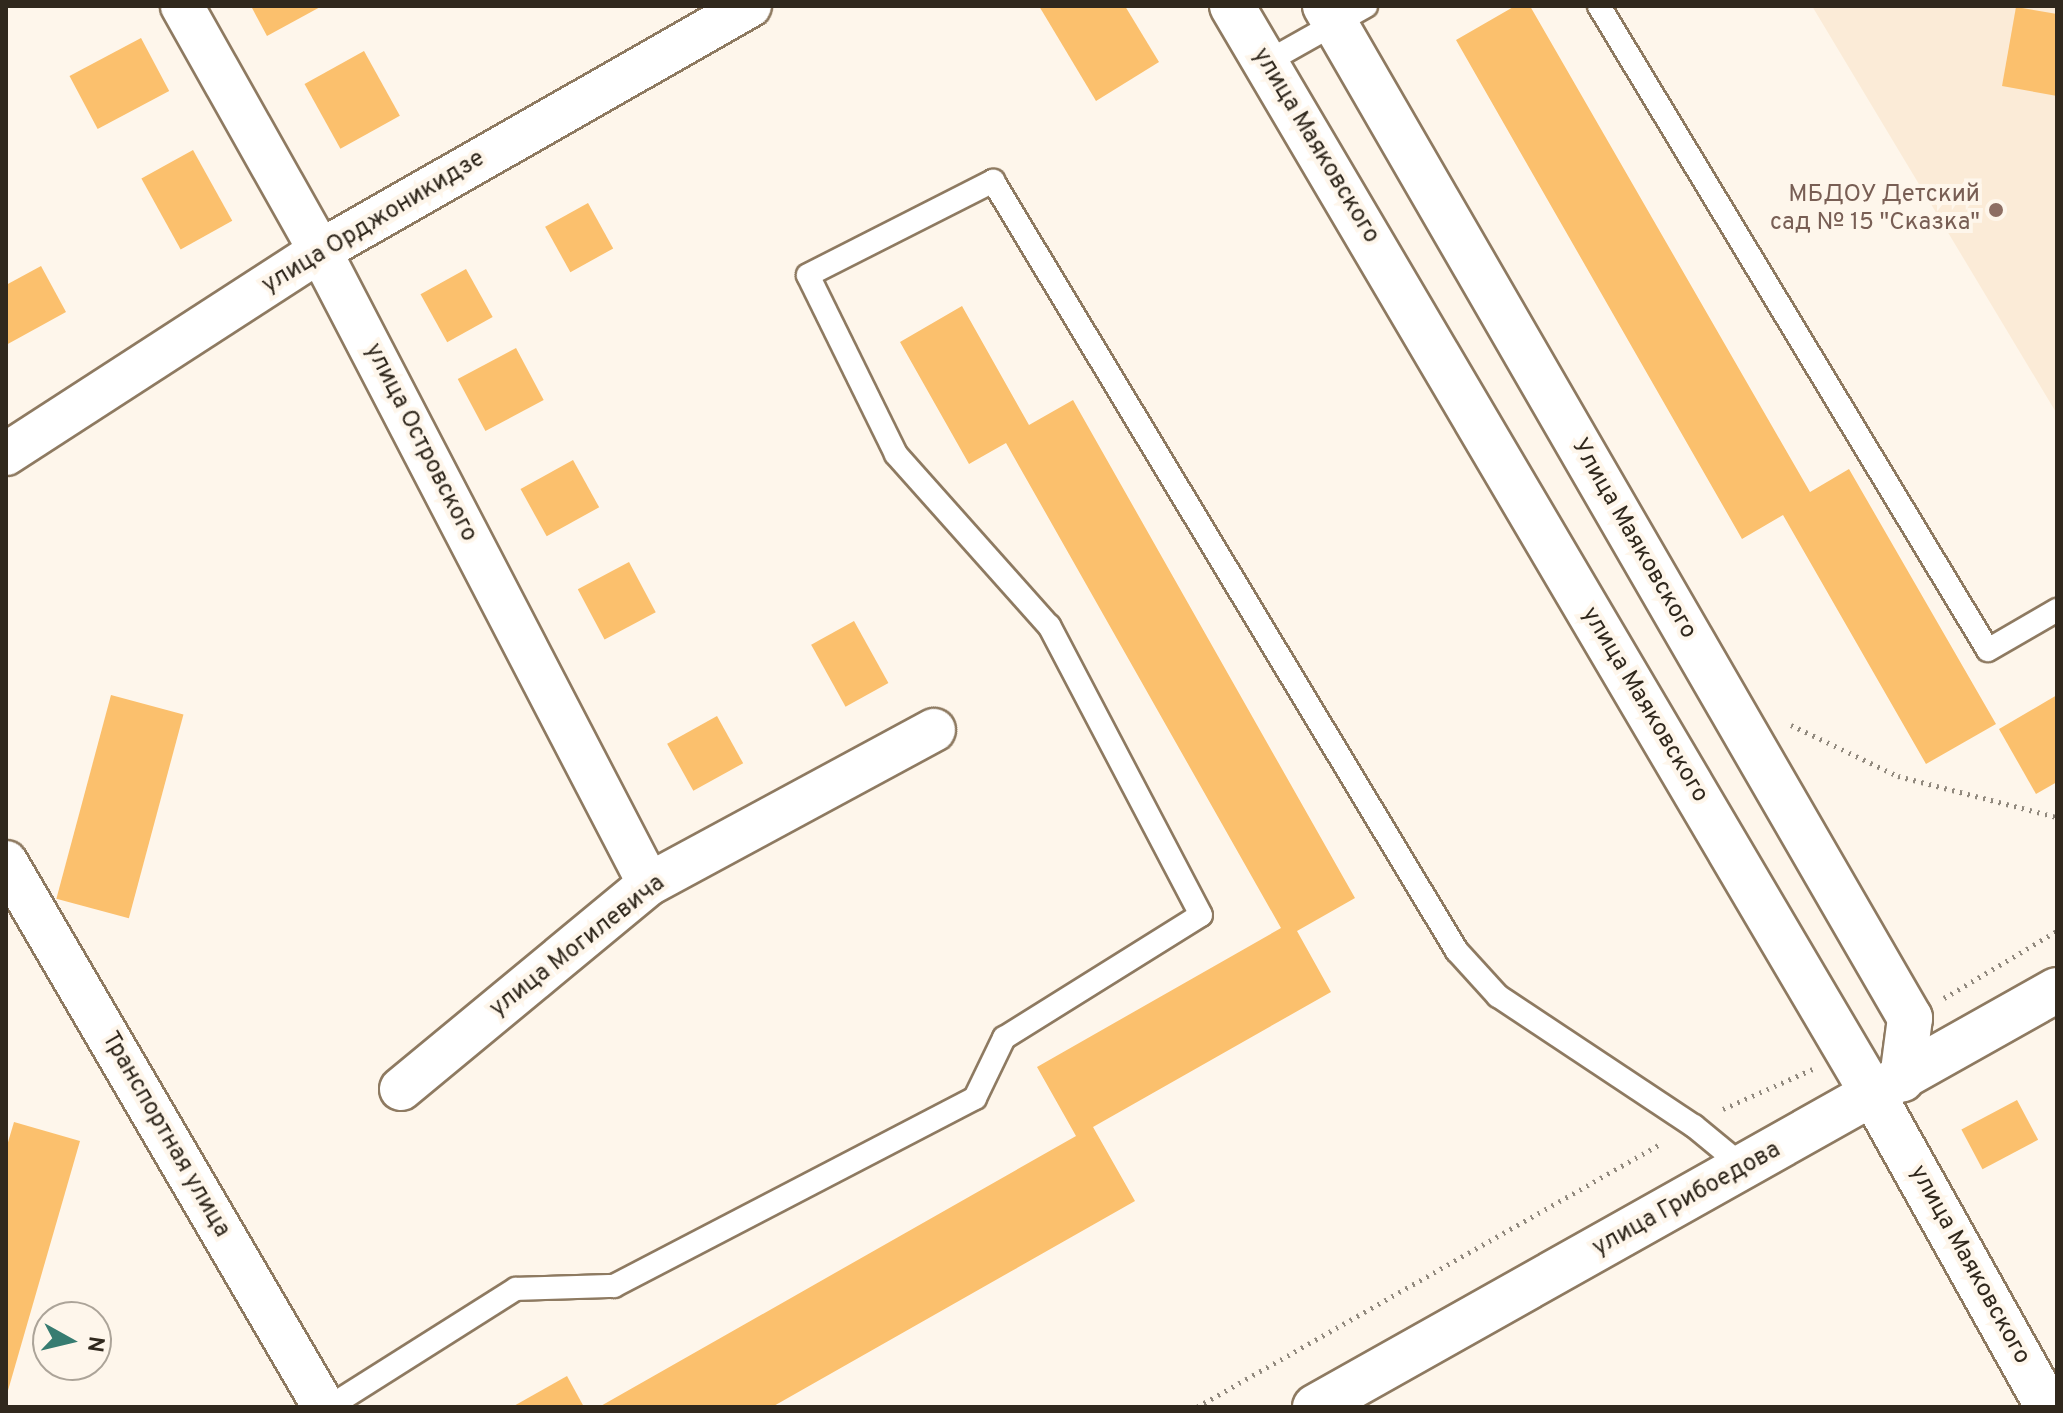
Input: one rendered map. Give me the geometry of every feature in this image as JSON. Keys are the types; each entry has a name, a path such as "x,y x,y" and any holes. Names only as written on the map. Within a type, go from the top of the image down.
{"street":[{"name":"улица Островского","path":"182,6 320,251 649,884"},
{"name":"улица Орджоникидзе","path":"6,454 320,251 750,6"},
{"name":"улица Маяковского","path":"1232,6 1849,1054 1888,1088 2048,1407"},
{"name":"Улица Маяковского","path":"1342,12 1910,1018 1888,1088"},
{"name":"улица Могилевича","path":"401,1089 649,884 934,730"},
{"name":"Транспортная улица","path":"6,862 326,1407"},
{"name":"улица Грибоедова","path":"1315,1407 1888,1088 2057,990"}],"lane":[{"path":"1599,6 1988,650 2057,610"},
{"path":"1265,63 1342,12"},
{"path":"326,1407 516,1289 614,1286 975,1098 1004,1038 1201,915 1049,626 896,454 808,275 993,181 1457,951 1498,996 1694,1126 1745,1168"}],"path":[{"path":"1796,737 1788,723 1898,776 2057,817"},
{"path":"1932,987 1940,1000 2057,931"},
{"path":"1197,1407 1741,1099 1849,1054"}],"shaded area":[{"name":"МБДОУ Детский сад № 15 \"Сказка\"","path":"1812,6 2057,6 2057,414"}],"building":[{"path":"251,6 322,6 267,36"},
{"path":"1039,6 1125,6 1159,62 1096,101"},
{"path":"1515,6 1530,6 1810,492 1849,469 1996,724 1926,764 1783,515 1742,539 1456,40"},
{"path":"2016,7 2057,14 2057,96 2002,86"},
{"path":"141,38 169,91 98,129 69,76"},
{"path":"364,51 400,116 340,149 305,84"},
{"path":"193,150 232,221 181,249 141,179"},
{"path":"588,203 613,248 570,272 545,227"},
{"path":"41,266 66,312 6,345 6,285"},
{"path":"466,269 493,317 447,342 421,294"},
{"path":"962,306 1029,425 1073,400 1355,898 1297,931 1331,992 1093,1127 1135,1201 772,1407 599,1407 1076,1136 1037,1067 1281,928 1006,443 969,464 900,342"},
{"path":"516,348 544,400 485,431 458,379"},
{"path":"573,460 599,507 547,536 521,489"},
{"path":"629,562 656,612 605,640 578,589"},
{"path":"854,621 888,683 846,707 811,645"},
{"path":"111,695 183,714 129,918 56,899"},
{"path":"2057,695 2057,782 2036,794 1999,729"},
{"path":"717,716 743,763 693,791 667,744"},
{"path":"2017,1100 2038,1140 1983,1169 1961,1130"},
{"path":"14,1122 80,1141 7,1394 6,1149"},
{"path":"567,1376 584,1407 512,1407"}],"place":[{"name":"МБДОУ Детский сад № 15 \"Сказка\"","path":"1996,210"}]}
